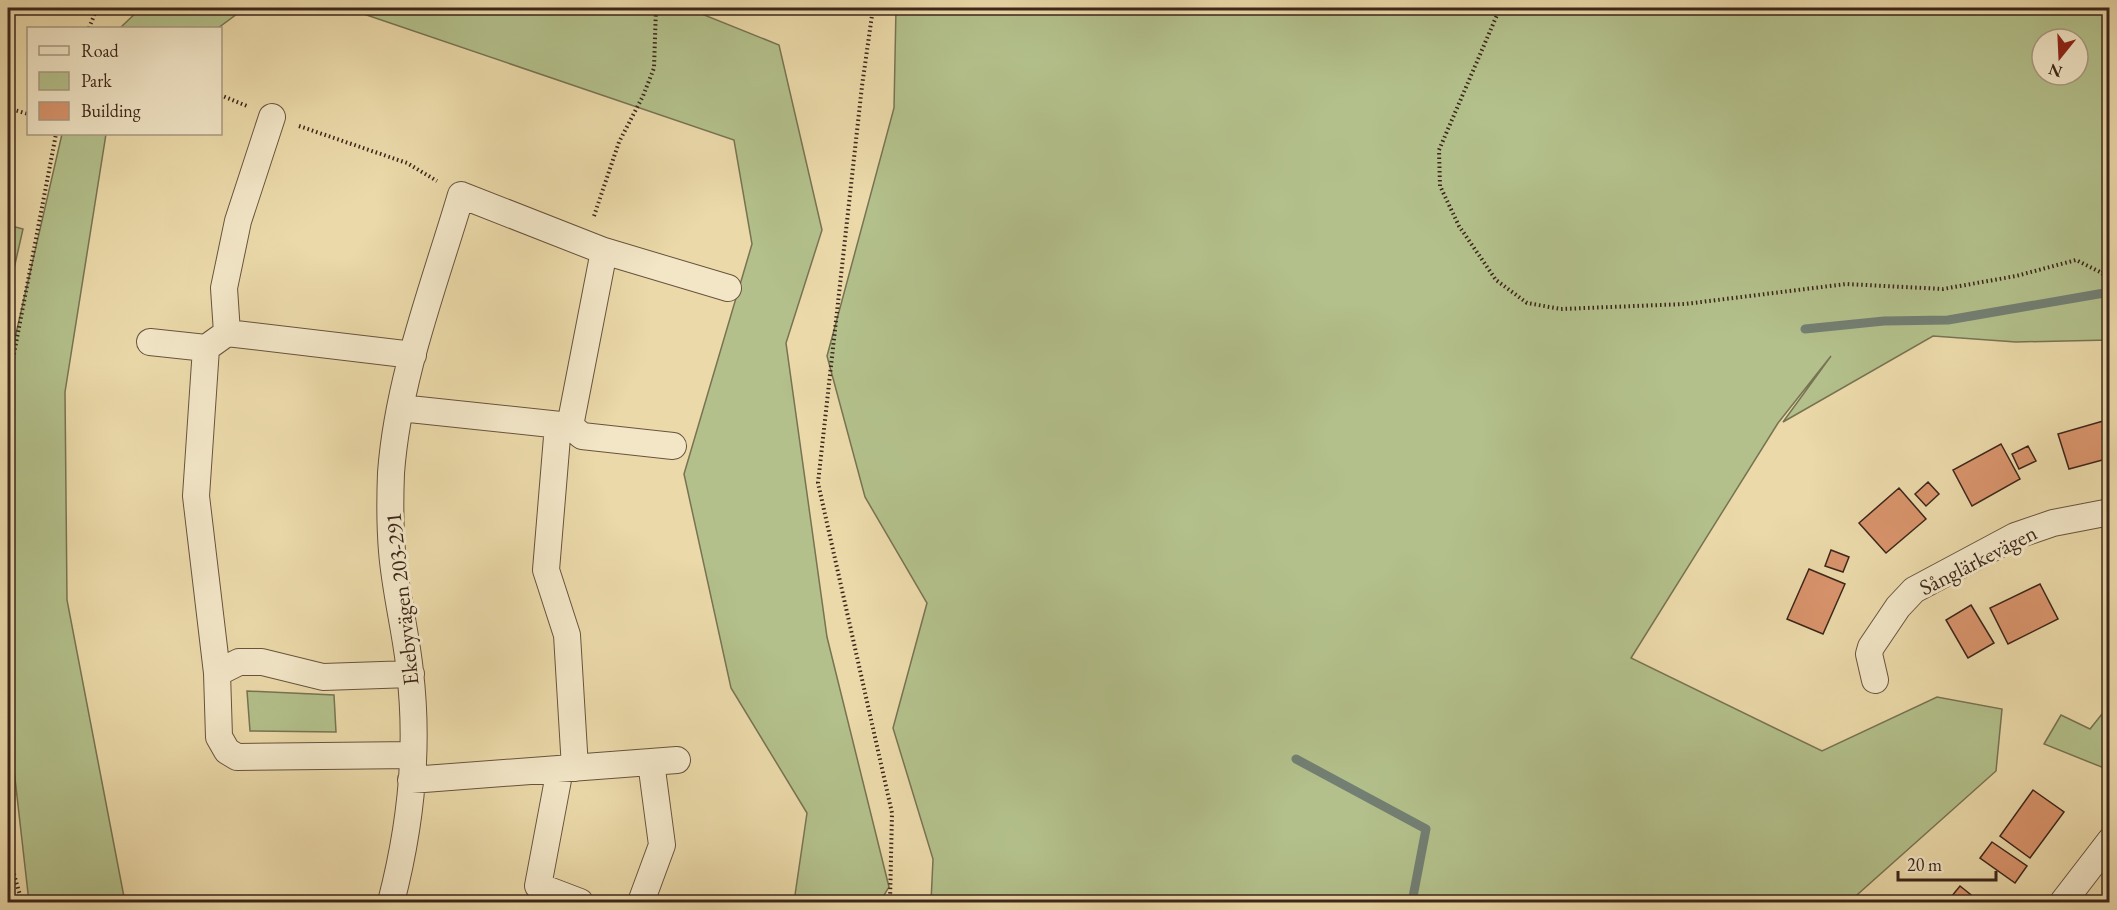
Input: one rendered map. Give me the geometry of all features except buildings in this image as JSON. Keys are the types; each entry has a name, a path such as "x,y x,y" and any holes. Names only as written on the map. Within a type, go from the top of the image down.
{"street":[{"path":"272,117 238,221 224,288 196,496 217,674 219,737 227,751 237,757 413,755"},
{"path":"461,195 594,248 728,288"},
{"name":"Ekebyvägen 203-291","path":"390,903 400,868 413,755 411,674 392,551 391,473 400,408 413,355 461,195"},
{"path":"580,903 538,886 567,768 567,635 546,570 564,425 594,248"},
{"path":"150,342 217,340 413,355"},
{"path":"400,408 564,425 582,436 674,446"},
{"name":"Sånglärkevägen","path":"1875,680 1869,654 1871,647 1914,590 2014,537 2053,524 2109,512"},
{"path":"217,674 239,662 262,662 324,677 411,674"},
{"path":"411,780 677,760"},
{"path":"642,903 662,845 651,762"},
{"path":"2063,903 2109,841"}],"path":[{"path":"89,27 97,8"},
{"path":"594,248 619,142 643,96 654,68 656,8"},
{"path":"873,8 862,86 818,483 892,813 890,903"},
{"path":"1500,8 1439,150 1440,186 1459,226 1496,280 1527,303 1561,309 1685,304 1846,284 1943,289 2016,276 2076,260 2102,273 2109,282"},
{"path":"222,96 272,117 407,163 461,195"},
{"path":"8,108 27,114"},
{"path":"8,385 56,135"},
{"path":"2102,273 2109,268"},
{"path":"8,825 14,871 22,903"}],"green space":[{"path":"141,8 245,8 219,27 121,27"},
{"path":"346,8 687,8 779,45 822,230 786,343 827,637 889,887 880,902 794,902 807,813 731,688 684,474 752,244 734,140"},
{"path":"896,8 2109,8 2109,340 2016,342 1933,336 1783,422 1831,356 1778,423 1631,658 1822,751 1937,697 2002,709 1996,771 1849,902 931,902 933,859 893,728 927,603 865,497 827,356 894,108"},
{"path":"62,135 106,135 65,392 67,600 124,897 148,902 29,902 8,717 8,368"},
{"path":"8,225 23,229 8,295"},
{"path":"247,691 334,695 336,732 250,731"},
{"path":"2102,714 2109,718 2109,770 2044,744 2061,715 2090,729"}],"waterway":[{"path":"1805,329 1884,321 1948,320 2110,292"},
{"path":"1296,759 1426,829 1412,902"}]}
